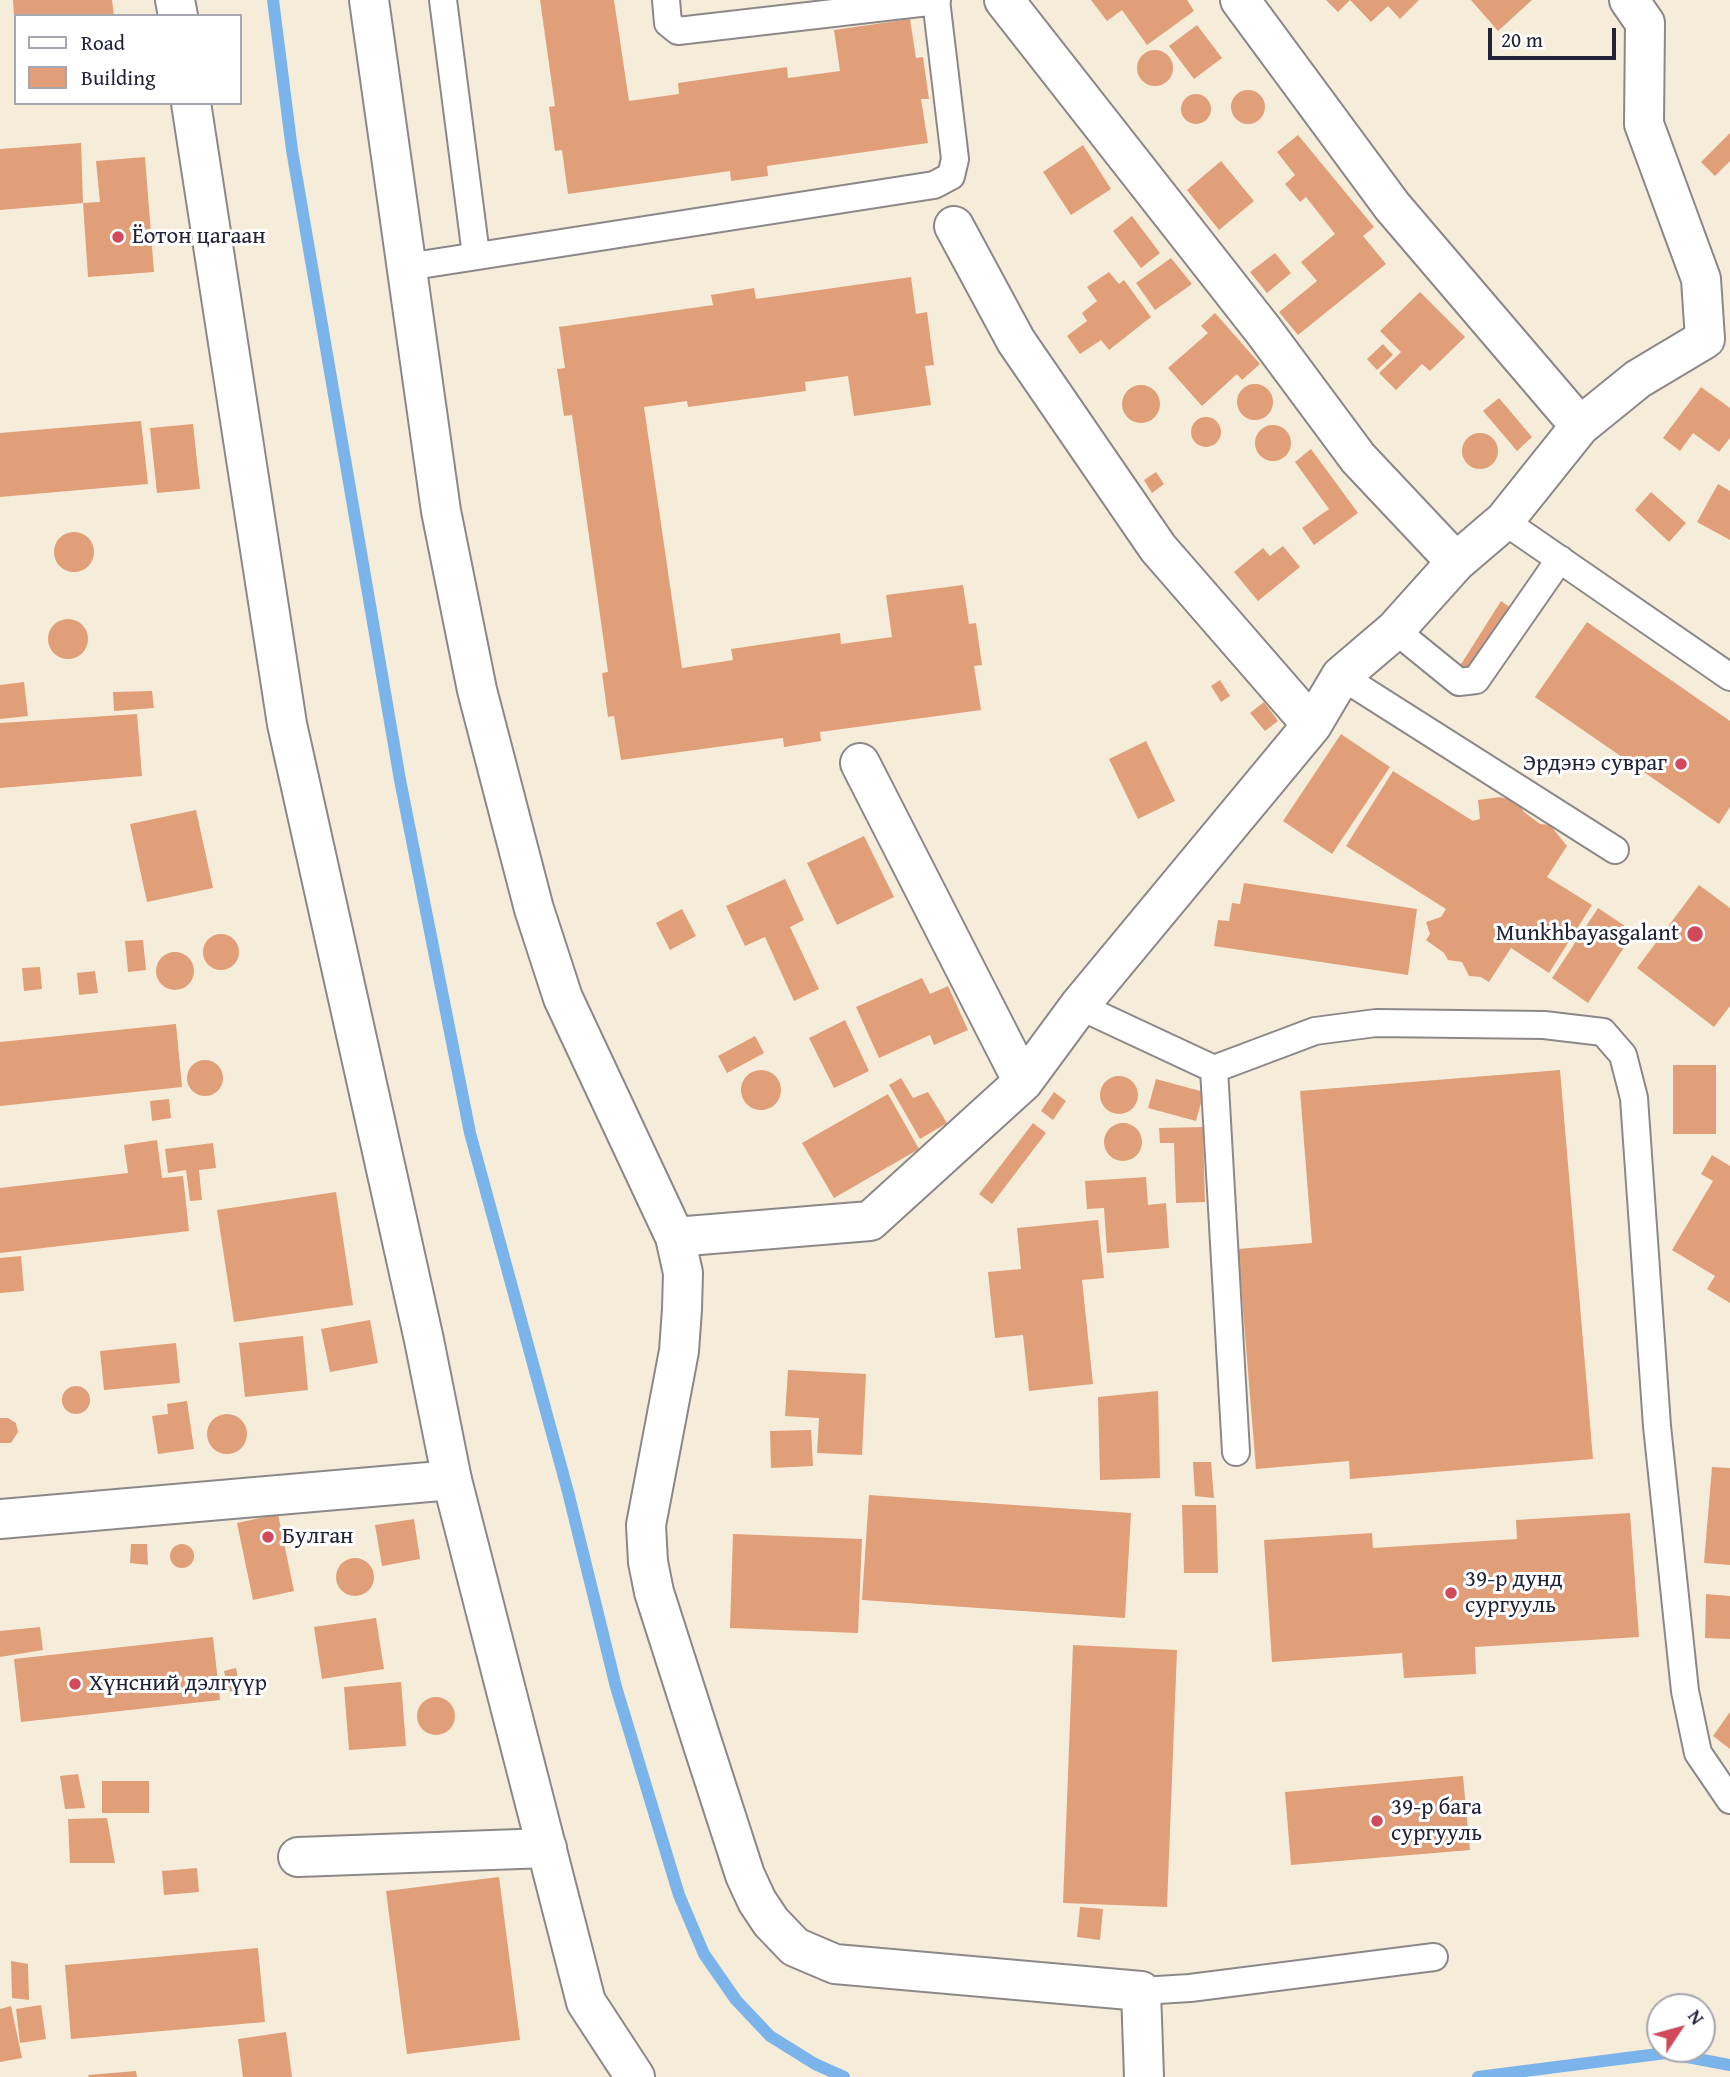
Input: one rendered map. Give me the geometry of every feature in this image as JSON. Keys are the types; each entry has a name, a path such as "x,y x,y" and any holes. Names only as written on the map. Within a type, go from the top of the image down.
{"street":[{"path":"369,0 443,523 477,690 534,909 563,998 675,1237 683,1273 679,1351 646,1525 647,1553 654,1592 745,1875 757,1901 776,1929 795,1947 814,1958 835,1964 1141,1991 1143,2061"},
{"path":"1004,0 1263,330 1358,458 1456,562"},
{"path":"1240,0 1392,206 1580,426"},
{"path":"675,1237 870,1221 1023,1082 1079,1006 1312,725 1341,676 1395,630 1456,562 1504,521 1580,426 1637,379 1717,343 1701,279 1644,124 1647,8"},
{"path":"191,105 287,724 424,1339 452,1480 586,2002 635,2077"},
{"path":"954,226 1016,341 1158,548 1312,725"},
{"path":"860,763 1023,1082"},
{"path":"0,1518 452,1480"},
{"path":"298,1857 547,1849"}],"lane":[{"path":"443,0 476,255"},
{"path":"407,267 934,185 951,176 955,159 937,1 678,31 668,23 666,0"},
{"path":"1504,521 1730,677"},
{"path":"1395,630 1459,682 1476,680 1560,559"},
{"path":"1341,676 1615,850"},
{"path":"1079,1006 1214,1069 1315,1031 1376,1023 1544,1025 1603,1032 1623,1055 1634,1098 1657,1426 1685,1691 1698,1753 1730,1800"},
{"path":"1214,1069 1236,1452"},
{"path":"1141,1991 1190,1988 1434,1957"}],"building":[{"path":"13,0 112,0 114,14 14,14"},
{"path":"540,0 614,0 629,101 679,94 678,83 787,67 788,78 840,71 834,30 910,19 916,58 923,57 929,99 921,99 928,143 767,166 768,176 731,181 730,171 568,194 562,150 555,151 549,107 555,106"},
{"path":"1091,0 1187,0 1194,11 1147,45 1122,10 1107,21"},
{"path":"1326,0 1350,0 1338,12"},
{"path":"1350,0 1419,0 1400,19 1388,6 1371,22"},
{"path":"1471,0 1532,0 1498,31"},
{"path":"1197,25 1222,58 1194,79 1169,46"},
{"path":"1155,50 1168,55 1173,68 1168,81 1155,86 1142,81 1137,68 1142,55"},
{"path":"1248,90 1260,95 1265,107 1260,119 1248,124 1236,119 1231,107 1236,95"},
{"path":"1196,94 1207,98 1211,109 1207,120 1196,124 1185,120 1181,109 1185,98"},
{"path":"1730,133 1730,161 1715,176 1701,162"},
{"path":"1298,135 1374,227 1363,236 1386,264 1298,335 1279,312 1317,281 1301,262 1335,234 1306,197 1300,202 1285,184 1295,175 1277,152"},
{"path":"81,143 83,203 0,210 0,149"},
{"path":"1083,145 1111,189 1071,215 1043,172"},
{"name":"Ёотон цагаан","path":"145,157 154,272 88,277 83,203 100,202 96,161"},
{"path":"1221,161 1254,201 1219,230 1187,190"},
{"path":"1132,216 1160,253 1141,268 1113,231"},
{"path":"1275,253 1291,273 1267,293 1250,272"},
{"path":"1171,258 1192,284 1155,310 1136,283"},
{"path":"1109,272 1119,284 1124,280 1151,317 1109,350 1101,340 1080,354 1067,336 1087,321 1082,313 1097,301 1087,287"},
{"path":"911,277 916,314 927,312 934,365 925,366 931,405 854,416 848,376 805,382 806,391 688,407 687,401 644,407 682,668 733,660 731,649 840,633 841,644 892,637 886,595 963,585 969,624 976,623 982,665 974,666 981,710 820,732 821,741 784,747 783,738 621,760 614,716 608,717 602,673 608,672 572,415 564,416 557,369 565,368 559,327 713,305 711,295 754,288 756,299"},
{"path":"1420,292 1465,337 1430,371 1422,364 1396,390 1379,373 1401,352 1380,331"},
{"path":"1215,313 1260,364 1242,380 1237,374 1202,406 1168,368 1208,333 1201,326"},
{"path":"1383,344 1393,355 1377,370 1367,359"},
{"path":"1255,384 1268,389 1273,402 1268,415 1255,420 1242,415 1237,402 1242,389"},
{"path":"1141,385 1154,391 1160,404 1154,417 1141,423 1128,417 1122,404 1128,391"},
{"path":"1701,387 1730,408 1730,438 1719,452 1693,433 1680,451 1663,438"},
{"path":"1499,398 1532,437 1517,451 1483,411"},
{"path":"1206,417 1216,422 1221,432 1216,442 1206,447 1196,442 1191,432 1196,422"},
{"path":"141,421 148,484 0,497 0,433"},
{"path":"193,424 200,489 157,493 150,428"},
{"path":"1273,425 1286,430 1291,443 1286,456 1273,461 1260,456 1255,443 1260,430"},
{"path":"1480,433 1493,438 1498,451 1493,464 1480,469 1467,464 1462,451 1467,438"},
{"path":"1311,449 1358,513 1314,545 1302,528 1329,509 1295,462"},
{"path":"1156,472 1164,484 1152,493 1144,480"},
{"path":"1718,484 1730,491 1730,540 1697,522"},
{"path":"1651,492 1686,523 1669,542 1635,510"},
{"path":"74,532 82,533 88,538 93,544 93,560 88,566 82,571 74,572 66,571 60,566 55,560 54,552 55,544 60,538 66,533"},
{"path":"1283,546 1300,567 1258,601 1234,572 1263,548 1270,556"},
{"path":"1501,601 1515,611 1470,680 1458,669"},
{"path":"68,619 76,620 82,625 87,631 87,647 82,653 76,658 68,659 60,658 54,653 49,647 48,639 49,631 54,625 60,620"},
{"name":"Эрдэнэ сувраг","path":"1587,622 1730,721 1730,807 1719,824 1535,697"},
{"path":"1220,680 1230,696 1221,702 1211,686"},
{"path":"24,682 28,716 0,719 0,685"},
{"path":"152,691 154,708 114,711 113,692"},
{"path":"1264,702 1278,721 1265,731 1250,713"},
{"path":"137,714 142,776 0,788 0,723"},
{"path":"1341,734 1390,767 1332,854 1283,821"},
{"path":"1146,741 1175,801 1138,819 1109,759"},
{"path":"1393,771 1473,821 1480,819 1478,800 1500,797 1518,802 1524,812 1540,824 1550,825 1567,846 1547,877 1592,905 1549,973 1511,948 1489,982 1481,977 1469,976 1462,962 1448,960 1444,953 1426,940 1430,934 1426,922 1441,917 1446,909 1346,846"},
{"path":"196,810 213,888 147,902 130,824"},
{"path":"864,836 894,897 837,925 807,863"},
{"path":"785,879 804,920 790,927 819,989 794,1001 765,937 745,946 726,906"},
{"path":"1244,883 1417,909 1408,975 1214,946 1218,920 1229,921 1232,903 1240,904"},
{"path":"1699,885 1730,908 1730,1006 1714,1027 1637,968"},
{"path":"1598,908 1634,932 1588,1003 1552,978"},
{"path":"682,909 696,936 670,950 656,923"},
{"path":"221,934 234,939 239,952 234,965 221,970 208,965 203,952 208,939"},
{"path":"143,940 146,970 128,972 125,941"},
{"path":"175,952 188,958 194,971 188,984 175,990 162,984 156,971 162,958"},
{"path":"40,967 42,989 24,991 22,968"},
{"path":"95,971 98,993 79,995 77,973"},
{"path":"922,978 930,994 948,986 968,1030 934,1045 930,1035 879,1058 856,1007"},
{"path":"845,1020 869,1071 834,1088 809,1038"},
{"path":"176,1024 182,1087 0,1106 0,1042"},
{"path":"755,1036 764,1053 727,1073 718,1056"},
{"path":"205,1060 217,1066 223,1078 217,1090 205,1096 193,1090 187,1078 193,1066"},
{"path":"1673,1065 1716,1065 1716,1134 1673,1134"},
{"path":"761,1070 769,1071 775,1076 780,1082 780,1098 775,1104 769,1109 761,1110 753,1109 747,1104 742,1098 741,1090 742,1082 747,1076 753,1071"},
{"path":"1560,1070 1593,1459 1350,1479 1349,1461 1256,1469 1238,1249 1312,1243 1300,1091"},
{"path":"1119,1076 1132,1082 1138,1095 1132,1108 1119,1114 1106,1108 1100,1095 1106,1082"},
{"path":"901,1078 913,1098 928,1092 947,1123 920,1139 889,1085"},
{"path":"1156,1079 1204,1092 1196,1121 1148,1108"},
{"path":"1054,1092 1066,1101 1053,1120 1041,1111"},
{"path":"888,1094 919,1149 834,1198 802,1143"},
{"path":"169,1099 171,1118 152,1121 150,1101"},
{"path":"1033,1123 1046,1133 992,1204 979,1194"},
{"path":"1123,1123 1136,1129 1142,1142 1136,1155 1123,1161 1110,1155 1104,1142 1110,1129"},
{"path":"1203,1127 1205,1202 1176,1203 1174,1143 1160,1143 1159,1128"},
{"path":"157,1140 162,1178 183,1176 189,1231 0,1253 0,1188 128,1173 124,1145"},
{"path":"213,1143 216,1168 199,1170 202,1200 190,1201 186,1170 168,1173 165,1149"},
{"path":"1712,1155 1730,1166 1730,1303 1707,1289 1715,1276 1672,1250 1713,1181 1701,1174"},
{"path":"1146,1177 1148,1205 1166,1203 1169,1248 1107,1253 1104,1208 1087,1209 1085,1181"},
{"path":"336,1192 353,1305 234,1322 217,1210"},
{"path":"1098,1220 1104,1278 1082,1280 1093,1384 1029,1391 1023,1335 995,1338 988,1272 1021,1269 1017,1228"},
{"path":"21,1256 24,1291 0,1293 0,1258"},
{"path":"370,1320 378,1363 330,1372 321,1329"},
{"path":"303,1336 308,1390 245,1397 239,1343"},
{"path":"176,1343 180,1383 104,1390 100,1351"},
{"path":"788,1370 866,1374 862,1455 817,1453 819,1418 785,1416"},
{"path":"76,1386 86,1390 90,1400 86,1410 76,1414 66,1410 62,1400 66,1390"},
{"path":"1158,1391 1160,1478 1100,1480 1098,1397"},
{"path":"187,1401 194,1449 158,1454 152,1416 168,1414 167,1404"},
{"path":"227,1414 241,1420 247,1434 241,1448 227,1454 213,1448 207,1434 213,1420"},
{"path":"0,1418 8,1418 16,1423 18,1432 11,1443 0,1443"},
{"path":"811,1430 813,1466 771,1468 770,1431"},
{"path":"1193,1462 1211,1462 1214,1498 1195,1496"},
{"path":"1712,1467 1730,1468 1730,1565 1704,1563"},
{"path":"869,1495 1131,1513 1125,1618 862,1600"},
{"path":"1182,1505 1216,1505 1218,1573 1184,1573"},
{"name":"39-р дунд сургууль","path":"1630,1513 1639,1637 1475,1647 1476,1674 1404,1678 1402,1653 1272,1662 1264,1540 1372,1533 1373,1548 1517,1539 1516,1520"},
{"path":"278,1514 294,1591 253,1600 237,1523"},
{"path":"414,1519 420,1559 382,1566 375,1525"},
{"path":"733,1534 862,1539 858,1633 730,1628"},
{"path":"131,1544 147,1544 148,1565 130,1563"},
{"path":"182,1544 191,1547 194,1556 191,1565 182,1568 173,1565 170,1556 173,1547"},
{"path":"355,1558 368,1564 374,1577 368,1590 355,1596 342,1590 336,1577 342,1564"},
{"path":"1706,1594 1730,1596 1730,1639 1705,1638"},
{"path":"376,1618 384,1669 322,1679 314,1627"},
{"path":"40,1627 43,1650 0,1657 0,1631"},
{"path":"213,1637 220,1700 21,1722 14,1659"},
{"path":"1073,1645 1177,1650 1167,1907 1063,1903"},
{"path":"236,1668 240,1690 228,1692 224,1671"},
{"path":"401,1682 406,1746 349,1750 344,1687"},
{"path":"436,1697 449,1703 455,1716 449,1729 436,1735 423,1729 417,1716 423,1703"},
{"path":"1730,1712 1730,1749 1713,1736"},
{"path":"78,1774 85,1808 65,1809 60,1776"},
{"name":"39-р бага сургууль","path":"1463,1776 1470,1850 1291,1865 1285,1792"},
{"path":"102,1781 149,1781 149,1813 102,1813"},
{"path":"107,1818 115,1863 70,1863 68,1819"},
{"path":"197,1868 199,1892 164,1895 162,1871"},
{"path":"499,1877 520,2040 407,2054 386,1891"},
{"path":"1080,1907 1103,1909 1100,1940 1077,1937"},
{"path":"258,1948 265,2022 71,2039 65,1965"},
{"path":"11,1961 28,1964 29,2000 12,1998"},
{"path":"41,2005 46,2039 20,2043 16,2009"},
{"path":"11,2006 22,2058 0,2062 0,2009"},
{"path":"286,2032 292,2077 243,2077 238,2039"},
{"path":"136,2071 137,2077 88,2075"}],"waterway":[{"path":"273,0 292,150 400,780 470,1133 568,1492 616,1687 679,1895 704,1954 736,2000 770,2036 815,2064 844,2077"},
{"path":"1478,2077 1666,2053 1730,2065"}],"place":[{"name":"Ёотон цагаан","path":"118,237"},
{"name":"Эрдэнэ сувраг","path":"1681,764"},
{"name":"Munkhbayasgalant","path":"1695,934"},
{"name":"Булган","path":"268,1537"},
{"name":"39-р дунд сургууль","path":"1451,1593"},
{"name":"Хүнсний дэлгүүр","path":"75,1684"},
{"name":"39-р бага сургууль","path":"1377,1821"}]}
